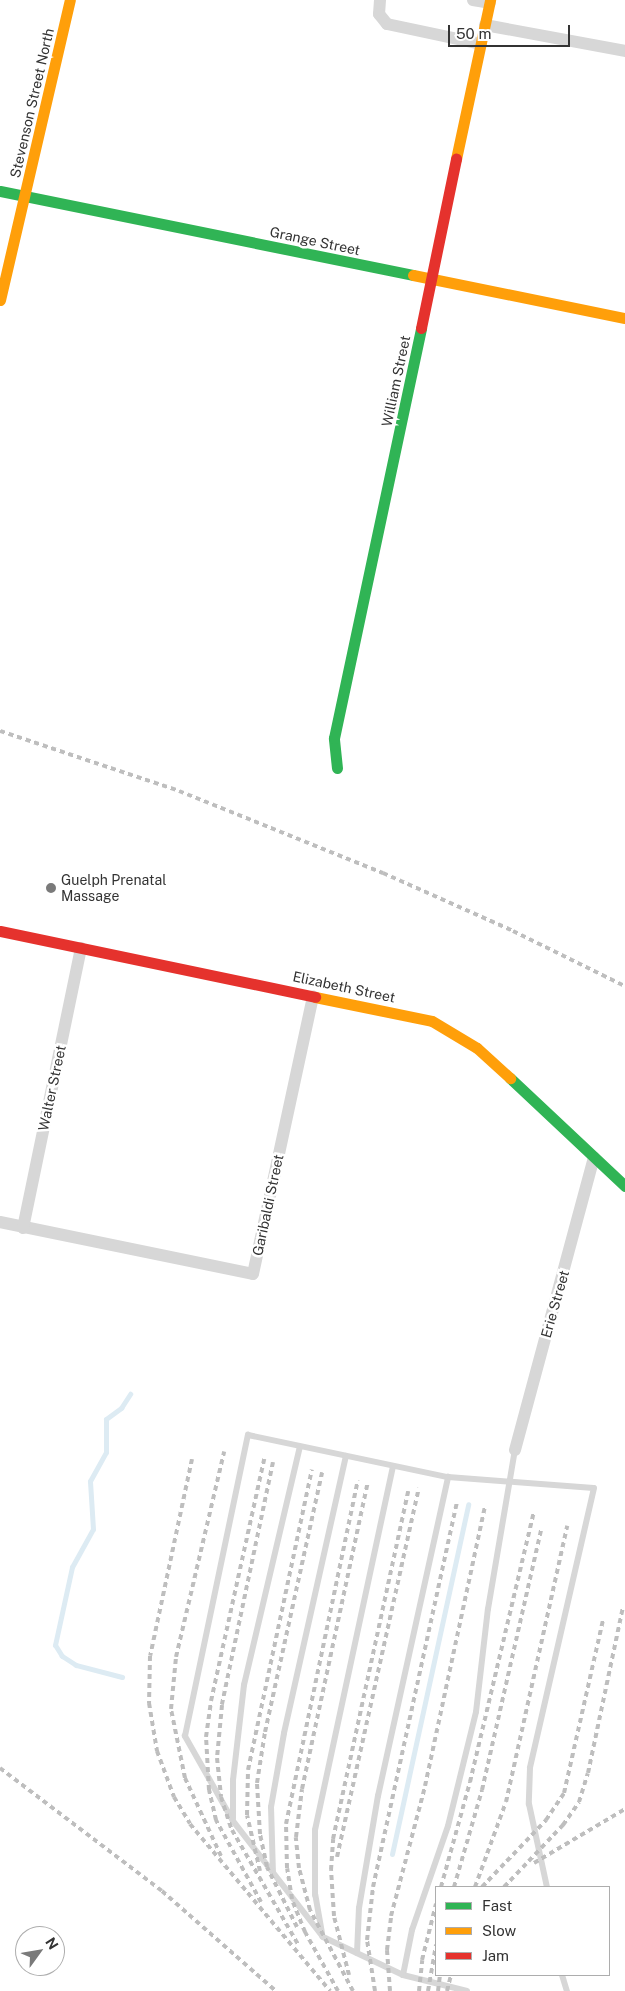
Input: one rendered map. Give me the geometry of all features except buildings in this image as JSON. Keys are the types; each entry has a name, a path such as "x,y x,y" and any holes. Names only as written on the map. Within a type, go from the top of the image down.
{"street":[{"name":"Stevenson Street North","path":"0,300 70,0"},
{"path":"380,0 379,14 387,24 480,44"},
{"path":"473,0 490,2"},
{"name":"William Street","path":"337,768 334,738 433,281 490,2"},
{"path":"485,25 625,51"},
{"name":"Grange Street","path":"0,191 433,281 625,318"},
{"name":"Elizabeth Street","path":"0,931 432,1021 477,1048 625,1186"},
{"name":"Walter Street","path":"23,1228 81,948"},
{"name":"Garibaldi Street","path":"23,1228 253,1274 313,996"},
{"name":"Erie Street","path":"515,1450 594,1157"},
{"path":"0,1222 23,1228"}],"lane":[{"path":"466,1991 403,1975 323,1937 233,1821 185,1736 248,1435 448,1477 594,1488 530,1768 529,1804 547,1886"},
{"path":"233,1821 232,1780 244,1685 300,1446"},
{"path":"403,1975 412,1930 448,1826 476,1712 488,1609 515,1450"},
{"path":"273,1875 271,1807 281,1751 346,1456"},
{"path":"323,1937 315,1894 315,1830 393,1466"},
{"path":"356,1953 359,1908 378,1796 448,1477"},
{"path":"562,1976 567,1991"}],"waterway":[{"path":"122,1677 76,1665 62,1656 55,1645 72,1567 93,1529 90,1481 106,1452 106,1419 121,1408 130,1394"},
{"path":"392,1854 468,1504"}],"railway":[{"path":"0,731 179,791 383,873 513,931 625,986"},
{"path":"221,1856 185,1778 171,1709 176,1657 224,1452"},
{"path":"192,1459 150,1656 149,1703 157,1751 174,1797 190,1824 330,1991"},
{"path":"261,1902 216,1820 209,1790 206,1737 211,1701 264,1459"},
{"path":"273,1462 222,1705 217,1758 221,1797 232,1830 299,1946"},
{"path":"260,1871 247,1815 248,1770 312,1470"},
{"path":"297,1927 267,1867 260,1834 257,1783 265,1732 322,1472"},
{"path":"338,1991 305,1932 292,1899 287,1868 286,1824 358,1480"},
{"path":"353,1991 310,1910 299,1868 296,1837 302,1789 368,1482"},
{"path":"337,1857 419,1488"},
{"path":"349,1975 334,1916 331,1870 333,1839 408,1491"},
{"path":"375,1991 367,1940 373,1887 457,1501"},
{"path":"390,1991 387,1950 391,1916 425,1786 485,1507"},
{"path":"441,1886 470,1782 534,1511"},
{"path":"475,1886 506,1802 567,1526"},
{"path":"454,1886 482,1790 541,1530"},
{"path":"505,1886 563,1825 579,1802 588,1773 623,1607"},
{"path":"483,1886 546,1820 564,1793 603,1620"},
{"path":"0,1768 162,1891 276,1991"},
{"path":"534,1863 625,1809"},
{"path":"419,1991 422,1960 435,1908"},
{"path":"428,1991 435,1951"},
{"path":"438,1991 440,1976"},
{"path":"447,1991 451,1976"}],"traffic: fast":[{"path":"0,191 413,275"},
{"path":"337,768 334,738 421,328"},
{"path":"510,1078 625,1186"}],"traffic: slow":[{"path":"0,300 70,0"},
{"path":"456,159 490,0"},
{"path":"413,275 625,318"},
{"path":"315,997 432,1021 477,1048 510,1078"}],"traffic: jam":[{"path":"421,328 456,159"},
{"path":"0,931 315,997"}],"place":[{"name":"Guelph Prenatal Massage","path":"51,888"}]}
